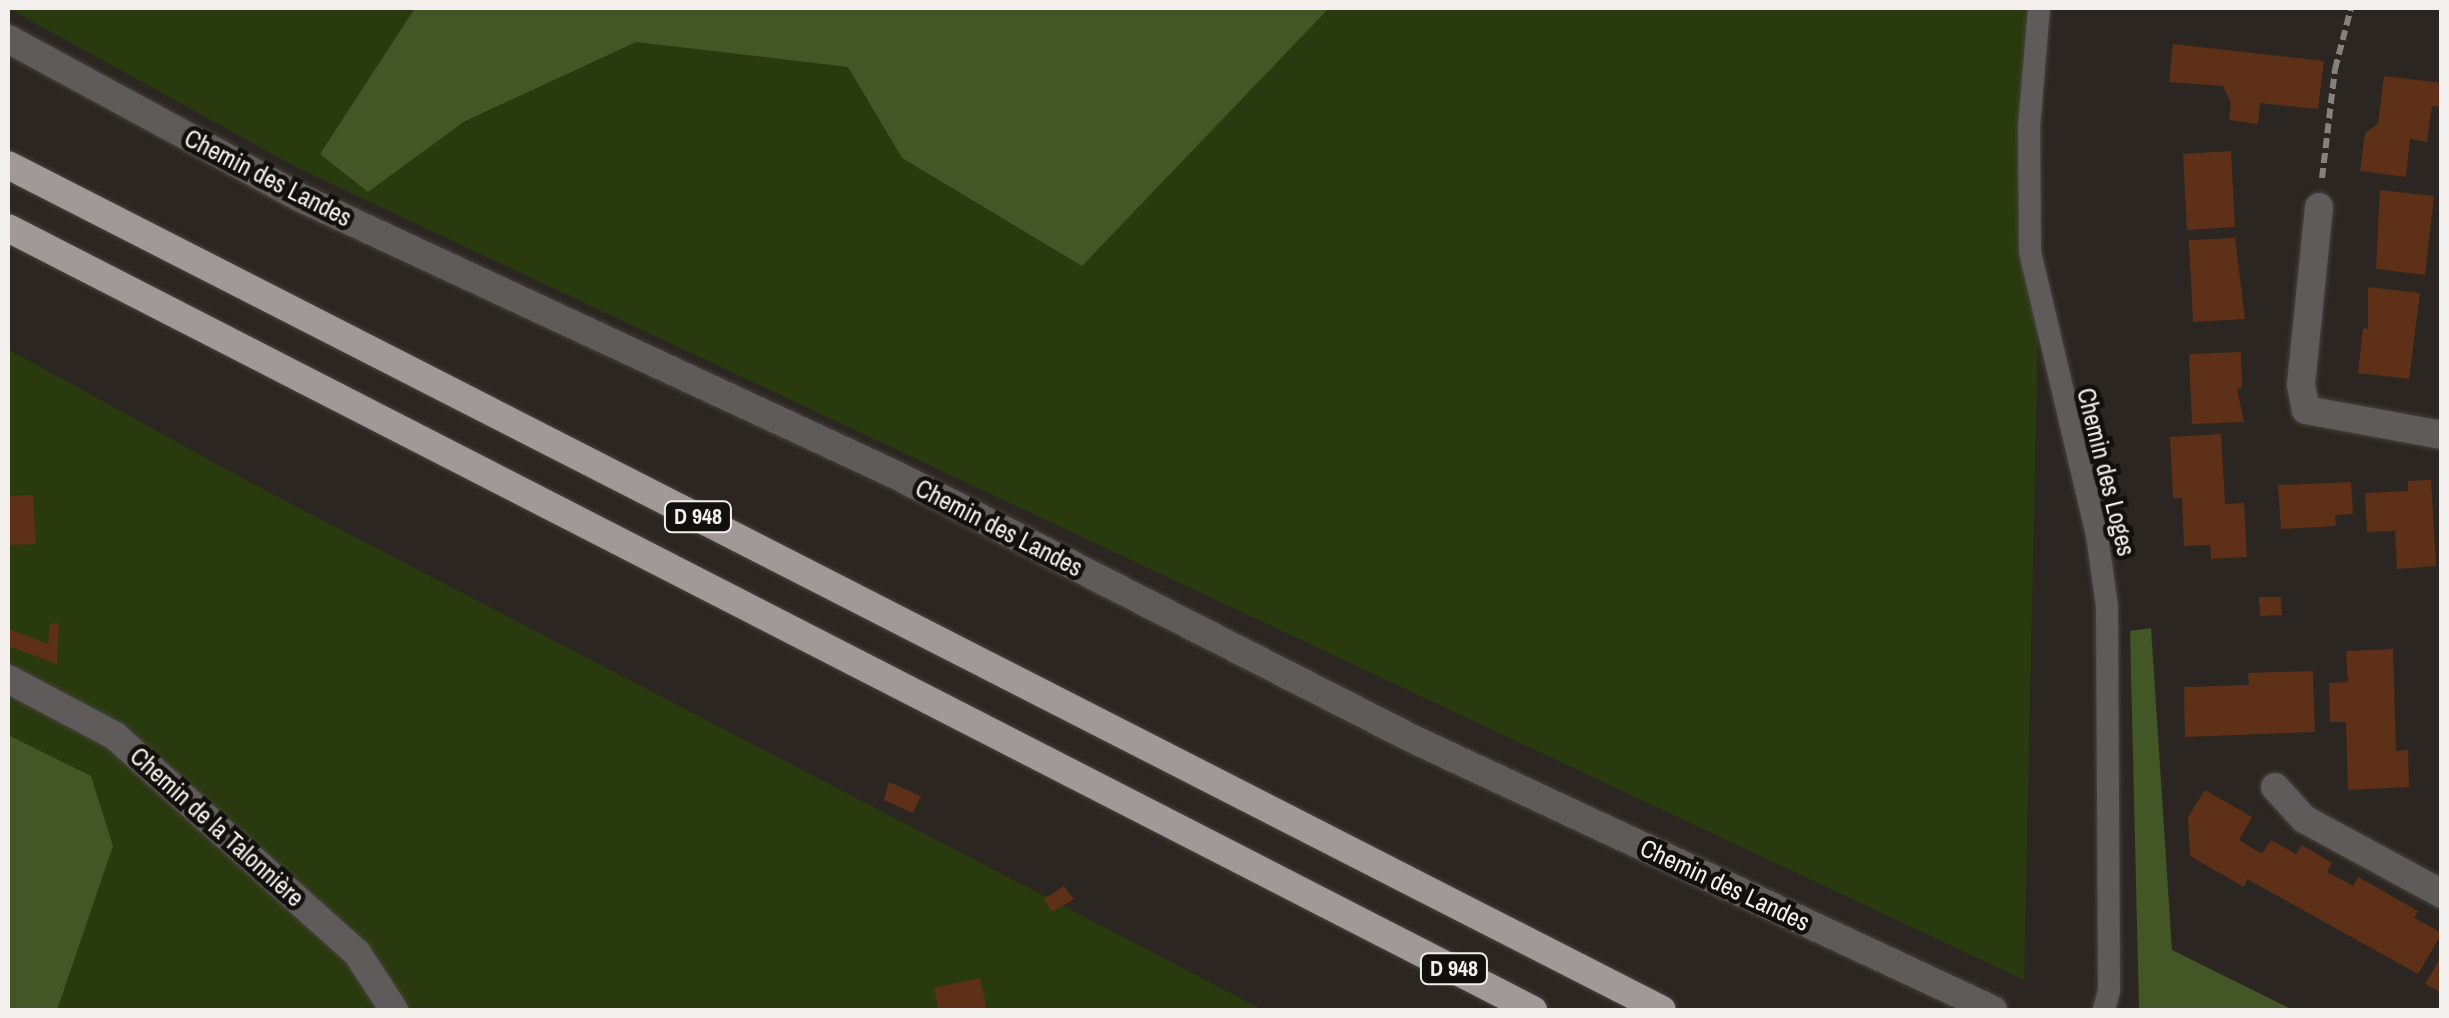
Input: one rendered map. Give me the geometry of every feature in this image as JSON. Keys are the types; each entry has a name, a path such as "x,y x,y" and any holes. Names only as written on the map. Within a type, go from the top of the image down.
{"highway":[{"name":"D 948","path":"10,164 1662,1010"},
{"name":"D 948","path":"8,228 1533,1010"}],"street":[{"name":"Chemin des Landes","path":"8,39 304,199 896,475 1413,739 1993,1010"},
{"path":"2319,207 2301,385 2306,410 2442,435"},
{"name":"Chemin de la Talonnière","path":"8,680 115,736 357,953 394,1010"},
{"path":"2275,787 2304,818 2442,894"}],"lane":[{"name":"Chemin des Loges","path":"2039,8 2029,128 2030,252 2097,536 2107,606 2109,991 2104,1010"}],"path":[{"path":"2319,207 2335,70 2351,8"}],"green space":[{"path":"8,8 2045,8 2024,980 298,168"},
{"path":"415,8 1329,8 1082,266 902,158 848,67 636,42 465,121 368,192 320,154"},
{"path":"8,349 251,483 1263,1010 8,1010"},
{"path":"2151,628 2172,950 2293,1010 2139,1010 2130,631"},
{"path":"8,735 91,776 113,846 57,1010 8,1010"}],"building":[{"path":"2173,44 2324,61 2318,109 2260,103 2258,124 2229,120 2231,103 2223,86 2169,82"},
{"path":"2384,76 2442,83 2442,107 2432,106 2427,142 2410,139 2406,177 2360,171 2365,133 2378,124"},
{"path":"2231,151 2235,227 2187,230 2183,154"},
{"path":"2380,190 2434,196 2425,275 2376,269"},
{"path":"2235,238 2245,319 2193,322 2189,240"},
{"path":"2368,287 2420,293 2409,379 2358,373 2363,328 2368,329"},
{"path":"2241,352 2242,388 2237,389 2244,422 2192,424 2189,354"},
{"path":"2221,434 2225,504 2244,503 2247,557 2211,559 2210,545 2184,546 2182,498 2173,498 2170,437"},
{"path":"2431,480 2436,566 2397,569 2395,531 2367,532 2365,493 2408,491 2408,481"},
{"path":"2351,482 2353,514 2335,515 2336,526 2281,529 2278,485"},
{"path":"33,495 36,544 8,545 8,496"},
{"path":"2259,597 2281,597 2282,615 2260,616"},
{"path":"59,623 57,664 8,646 8,629 48,644 50,624"},
{"path":"2393,649 2396,751 2408,750 2409,787 2348,790 2346,722 2330,722 2329,683 2348,682 2346,651"},
{"path":"2313,671 2315,732 2185,737 2184,687 2249,685 2248,673"},
{"path":"889,782 921,796 913,813 884,800"},
{"path":"2205,790 2252,817 2239,840 2262,854 2271,840 2296,854 2302,845 2332,863 2327,872 2353,886 2358,877 2418,911 2414,918 2442,933 2418,974 2247,879 2244,887 2190,856 2188,817"},
{"path":"1064,886 1074,899 1052,912 1044,899"},
{"path":"2442,955 2442,993 2425,984"},
{"path":"980,978 987,1010 939,1010 934,988"}]}
